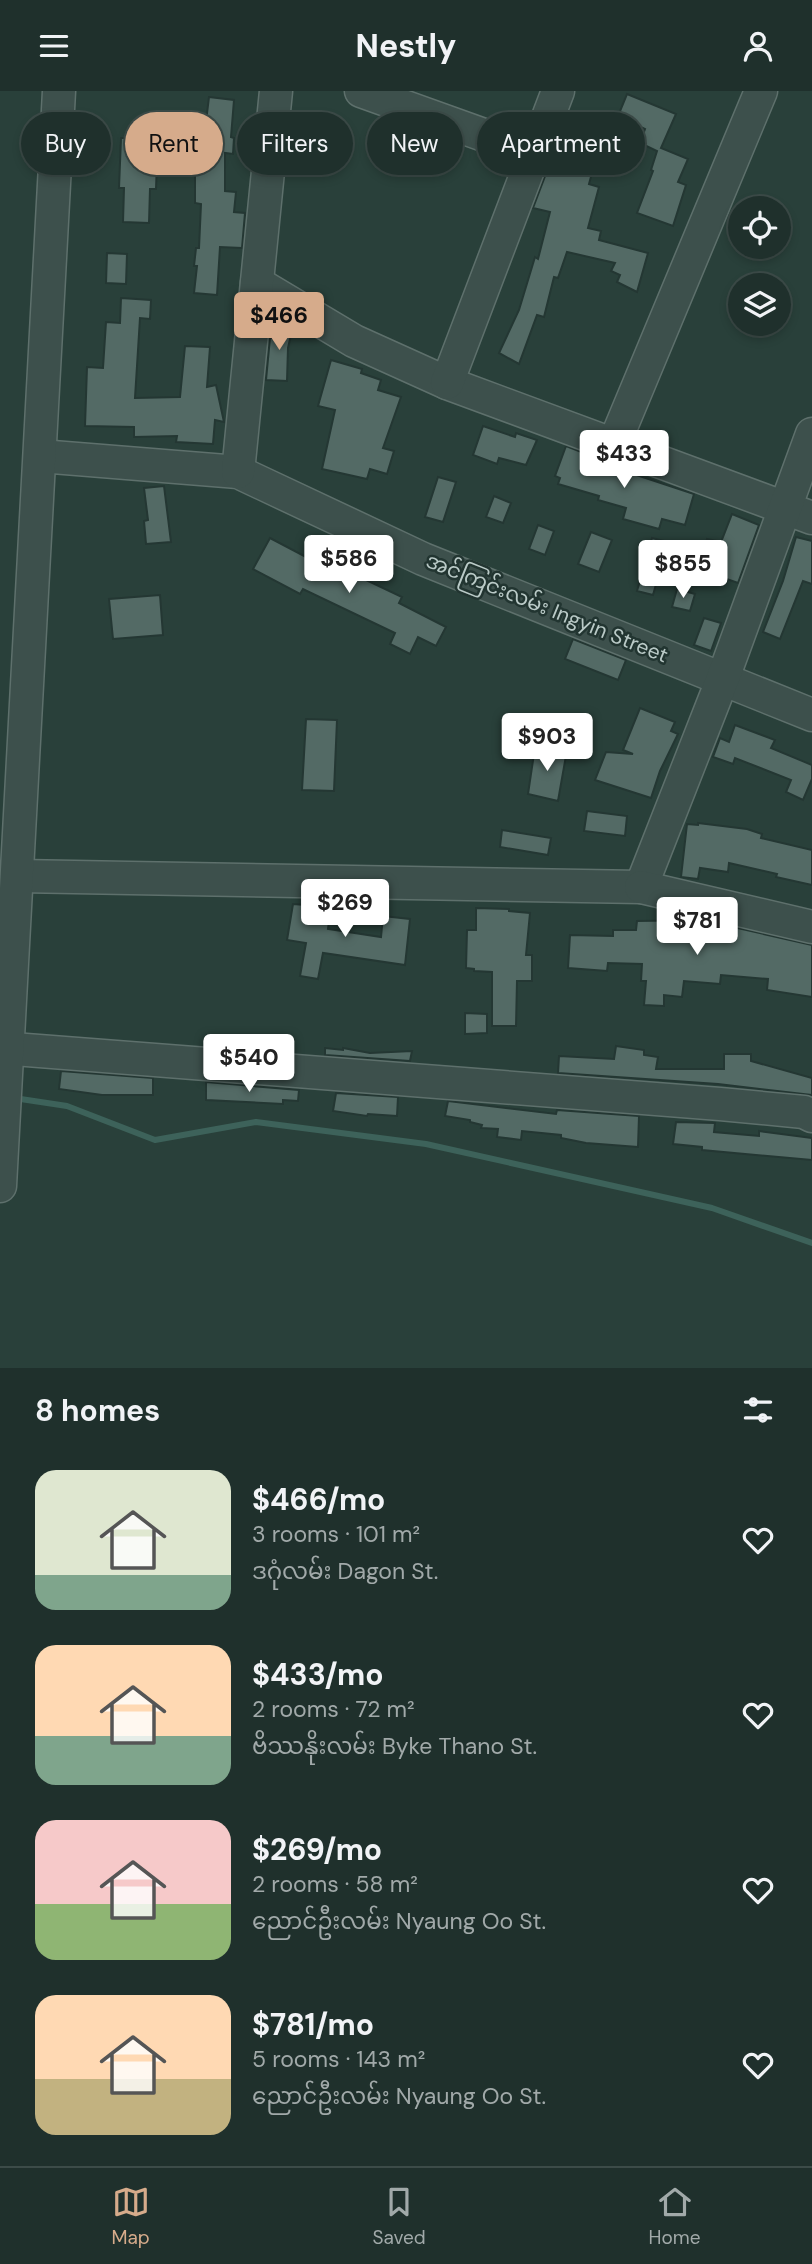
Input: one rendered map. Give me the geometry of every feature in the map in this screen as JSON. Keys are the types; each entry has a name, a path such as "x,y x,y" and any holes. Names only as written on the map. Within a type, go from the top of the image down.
{"street":[{"path":"0,1186 5,1096 4,1048 18,876 59,91"},
{"path":"238,472 276,91"},
{"path":"361,91 477,133"},
{"path":"550,112 558,91"},
{"path":"614,444 761,91"},
{"path":"447,383 526,175"},
{"path":"257,283 354,341 447,383 798,512"},
{"path":"641,887 723,678 798,512 812,434"},
{"name":"အင်ကြင်းလမ်း Ingyin Street","path":"40,456 238,472 423,559 812,715"},
{"path":"18,876 641,887 812,927"},
{"path":"4,1048 720,1104 804,1112 812,1116"}],"building":[{"path":"627,94 676,114 661,148 688,159 678,182 686,185 673,226 637,213 653,171 651,170 657,151 645,145 645,112 620,112"},
{"path":"209,97 234,100 231,137 234,138 233,154 225,153 225,191 236,192 234,212 245,213 242,248 220,247 217,295 194,293 197,266 194,266 196,248 199,248 201,204 195,203 195,175 223,175 223,112 207,112"},
{"path":"121,138 125,138 125,175 157,175 156,189 150,189 149,223 123,222 124,188 119,188"},
{"path":"545,175 591,175 589,184 599,187 588,228 601,231 599,240 648,253 637,292 617,282 620,275 611,271 615,263 567,252 558,278 554,277 544,317 537,315 519,364 499,353 519,310 535,257 538,259 550,212 533,208"},
{"path":"107,253 127,254 126,284 106,283"},
{"path":"121,298 151,300 150,319 140,318 135,398 180,397 185,346 210,347 207,387 216,385 224,422 215,420 213,444 176,442 177,436 134,437 134,427 85,426 87,367 103,368 106,322 120,323"},
{"path":"277,317 293,326 288,348 287,381 266,380 270,338 273,338"},
{"path":"331,360 362,369 361,373 381,380 378,390 401,397 383,448 394,451 387,474 370,469 367,479 322,469 335,410 318,406"},
{"path":"483,426 515,437 516,433 537,440 526,465 499,458 497,464 473,455"},
{"path":"566,446 628,470 627,472 694,494 685,525 662,519 659,529 623,519 626,508 598,500 599,496 558,484 560,478 555,476"},
{"path":"438,477 456,482 443,522 425,517"},
{"path":"164,486 171,542 146,544 144,521 148,520 144,488"},
{"path":"494,496 511,503 503,523 486,517"},
{"path":"732,514 759,525 738,583 721,577 719,580 704,571 711,559 703,556 707,539 721,542"},
{"path":"538,525 554,531 545,555 529,549"},
{"path":"591,532 612,540 599,572 578,564"},
{"path":"796,537 812,541 812,584 803,581 780,639 763,632 783,581"},
{"path":"270,538 340,575 343,569 402,597 399,603 446,627 436,646 418,637 410,654 390,644 395,633 303,589 300,594 253,569"},
{"path":"652,538 668,542 653,595 637,591"},
{"path":"677,589 695,594 690,611 672,607"},
{"path":"160,595 163,635 113,639 109,599"},
{"path":"704,618 721,623 711,651 694,645"},
{"path":"573,639 626,660 618,680 565,659"},
{"path":"640,708 675,722 671,731 678,734 660,771 651,798 595,780 606,752 633,754 623,750"},
{"path":"306,719 337,720 334,791 302,790"},
{"path":"735,725 775,740 771,748 812,765 812,779 803,800 786,792 791,780 735,758 733,764 713,757 720,738 729,742"},
{"path":"535,747 567,750 558,801 528,794"},
{"path":"587,811 627,816 625,836 584,831"},
{"path":"687,824 747,829 762,834 761,838 812,850 812,885 729,863 728,872 700,868 698,879 681,877"},
{"path":"502,830 551,838 548,855 500,847"},
{"path":"293,904 331,907 328,929 381,937 383,916 410,919 405,965 323,953 318,979 300,976 306,943 287,940"},
{"path":"476,908 530,913 526,955 532,955 532,981 517,981 516,1026 492,1026 492,972 466,968 467,930 476,930"},
{"path":"702,920 812,945 812,997 767,990 768,979 721,975 720,984 684,981 682,997 664,995 664,1006 644,1005 646,981 641,981 642,964 608,963 607,971 568,968 570,935 613,936 613,930 636,930 637,921"},
{"path":"465,1013 487,1014 487,1033 465,1034"},
{"path":"256,1044 287,1047 287,1052 256,1049"},
{"path":"616,1046 644,1050 644,1055 658,1057 656,1069 724,1069 724,1054 751,1054 751,1061 812,1078 812,1095 718,1084 558,1073 559,1056 614,1059"},
{"path":"325,1048 370,1053 412,1051 410,1061 325,1055"},
{"path":"61,1071 153,1078 153,1095 102,1095 59,1089"},
{"path":"206,1082 299,1090 298,1101 283,1100 283,1104 206,1100"},
{"path":"336,1093 398,1097 397,1116 367,1116 333,1111"},
{"path":"448,1101 556,1114 557,1110 639,1116 638,1147 586,1143 561,1138 561,1135 522,1131 521,1140 497,1137 498,1129 481,1128 482,1125 470,1120 445,1116"},
{"path":"676,1122 715,1123 714,1132 759,1136 759,1131 812,1138 812,1160 702,1150 702,1147 673,1144"}],"waterway":[{"path":"14,1098 67,1106 155,1140 256,1122 426,1144 712,1208 812,1243"}]}
